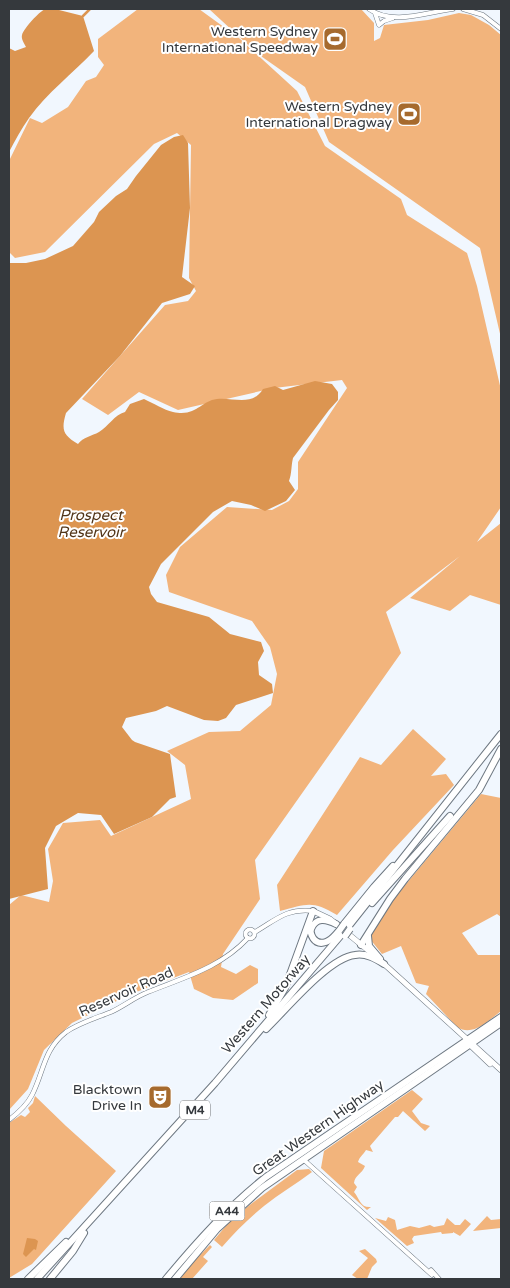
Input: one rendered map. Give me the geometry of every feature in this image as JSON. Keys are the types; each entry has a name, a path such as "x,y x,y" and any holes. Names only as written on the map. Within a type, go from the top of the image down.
{"highway":[{"name":"Western Motorway","path":"347,927 429,827 501,734"},
{"name":"Western Motorway","path":"42,1279 262,1031 340,931 347,927 372,903 501,740"},
{"path":"361,945 390,899 479,790 501,749"},
{"path":"372,903 450,816"},
{"path":"304,910 310,920"},
{"path":"262,1031 286,988 314,912"},
{"path":"310,933 314,912"},
{"path":"310,933 313,924 318,920 326,920 340,931"},
{"path":"370,930 369,946 384,964"},
{"name":"M4","path":"310,933 315,941 323,943 330,940 340,931"},
{"path":"262,1031 320,976 341,960 359,954 372,957 384,964"},
{"name":"Great Western Highway","path":"166,1279 231,1207 266,1177 313,1152 428,1074 501,1017"},
{"name":"Great Western Highway","path":"175,1279 234,1212 301,1157 452,1050 494,1029 501,1023"},
{"name":"Western Motorway","path":"37,1279 84,1230"},
{"path":"28,1279 70,1238 84,1230"},
{"path":"50,1279 73,1251 84,1230"},
{"path":"24,1279 40,1267"}],"main road":[{"path":"314,912 326,916 340,931 384,964 458,1030 501,1074"},
{"path":"420,997 460,1036 480,1049 501,1070"},
{"path":"480,1049 480,1042 494,1029"},
{"path":"458,1030 470,1033 483,1030"},
{"path":"452,1050 459,1042 460,1036"}],"street":[{"path":"370,9 383,16 395,18"},
{"path":"375,13 379,25 384,20 453,9"},
{"path":"462,9 483,15 501,29"},
{"path":"254,932 253,938 248,938 247,931 251,930 254,932 282,914 304,910 314,912"},
{"name":"Reservoir Road","path":"9,1118 26,1103 36,1087 47,1054 54,1044 66,1033 144,994 209,968 226,958 248,938"},
{"path":"310,1165 309,1158 313,1152"},
{"path":"301,1157 435,1276"}],"shaded area":[{"path":"138,9 199,9 239,38 297,91 325,146 401,199 407,215 467,253 477,286 501,390 501,507 477,542 501,523 501,605 470,595 450,611 410,598 460,556 386,612 401,653 255,860 260,899 223,954 221,967 236,974 250,965 258,969 258,983 233,1000 213,998 194,989 189,972 131,994 72,1023 44,1050 28,1089 9,1110 9,905 21,895 49,902 53,881 48,849 63,823 100,820 111,836 191,799 185,765 167,751 209,732 240,731 271,705 277,674 270,647 252,621 169,592 166,575 180,547 227,507 272,510 289,501 298,489 298,462 347,388 342,380 274,388 178,410 139,392 108,415 82,399 165,305 188,301 196,291 189,278 191,145 177,133 154,144 45,252 15,258 9,252 9,161 30,118 42,123 68,107 86,81 96,77 104,65 98,57 98,39"},
{"name":"Western Sydney International Dragway","path":"209,9 361,9 374,23 374,41 380,38 384,25 428,20 459,13 471,15 489,25 501,35 501,338 480,248 329,142 305,87 258,54"},
{"path":"413,729 446,759 431,776 446,774 454,785 393,850 337,915 315,905 303,905 280,911 277,885 360,757 381,765"},
{"path":"481,794 501,798 501,917 497,914 462,933 478,955 501,955 501,1011 475,1029 463,1030 457,1027 426,994 429,986 416,983 401,946 382,954 370,939 373,929 396,896"},
{"path":"412,1090 423,1099 412,1111 421,1123 430,1126 425,1131 403,1111 398,1117 395,1117 370,1146 373,1152 366,1150 358,1162 365,1166 355,1180 354,1183 357,1187 354,1192 362,1205 371,1207 367,1210 321,1168 324,1151"},
{"path":"35,1096 116,1171 32,1264 9,1278 9,1123 21,1115 25,1117 30,1112 28,1108 33,1103"},
{"path":"309,1169 312,1172 258,1211 222,1247 214,1240 230,1221 251,1204 297,1170"},
{"path":"487,1216 491,1220 501,1219 501,1228 473,1231"},
{"path":"388,1217 395,1220 397,1230 410,1226 419,1228 430,1225 434,1227 444,1225 447,1218 455,1225 460,1225 465,1219 471,1224 460,1236 453,1232 442,1234 441,1232 414,1236 412,1239 414,1243 407,1246 375,1218 386,1221"},
{"path":"210,1245 212,1247 203,1257 208,1261 192,1279 179,1279 191,1264"},
{"path":"365,1249 377,1262 372,1267 367,1279 358,1279 352,1275 368,1258 359,1251"}],"water":[{"path":"45,9 55,9 83,16 94,51 36,109 23,126 9,152 9,48 15,51 26,47 22,38 23,32 32,20"},
{"name":"Prospect Reservoir","path":"183,135 188,143 190,208 182,277 195,286 190,294 162,303 120,356 66,413 64,432 78,444 85,438 103,430 125,412 130,404 144,399 166,410 181,413 193,411 211,400 248,400 259,395 263,389 275,386 283,390 315,381 332,384 338,392 338,400 293,458 289,481 295,490 286,501 265,511 251,505 232,501 213,512 161,564 149,587 151,594 157,602 209,617 230,634 261,642 264,651 258,662 259,675 272,684 273,693 236,705 226,718 218,721 204,720 167,706 156,711 126,718 122,727 132,740 170,754 176,797 170,799 152,817 114,834 101,815 78,813 56,826 45,848 48,889 9,899 9,263 26,263 45,259 73,246 94,222 99,212 116,196 127,189 161,145 174,137"},
{"path":"27,1238 38,1241 36,1250 34,1249 26,1257 23,1254"}],"waterway":[{"path":"83,16 90,9"}],"place":[{"name":"Western Sydney International Speedway","path":"335,39"},
{"name":"Western Sydney International Dragway","path":"409,114"},
{"name":"Blacktown Drive In","path":"160,1097"}]}
